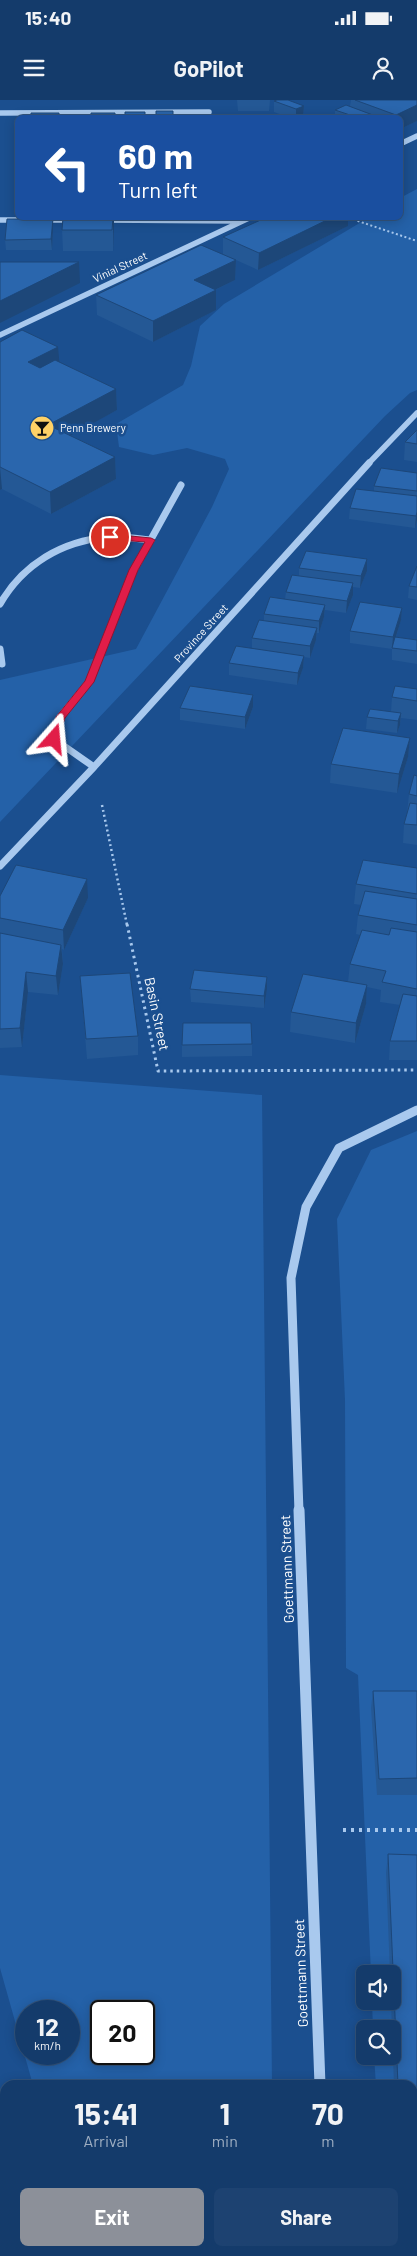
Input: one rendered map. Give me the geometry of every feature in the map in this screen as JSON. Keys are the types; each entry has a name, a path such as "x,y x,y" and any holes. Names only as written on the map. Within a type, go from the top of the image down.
{"street":[{"path":"0,113 209,112"},
{"path":"403,143 417,136"},
{"path":"0,220 19,220"},
{"path":"39,220 77,220"},
{"path":"97,220 242,221"},
{"name":"Vinial Street","path":"0,335 242,221"},
{"name":"Province Street","path":"0,866 94,768 343,492 417,413"},
{"path":"94,768 54,739 60,717 89,682 134,570 181,485"},
{"path":"0,604 4,595 20,576 34,563 54,550 81,542 110,537 151,540"},
{"path":"0,649 2,664"},
{"name":"Goettmann Street","path":"320,2080 292,1278 306,1207 339,1148 417,1110"}],"path":[{"path":"355,220 417,241"},
{"name":"Basin Street","path":"94,768 158,1071 417,1070"},
{"path":"311,1830 417,1830"}],"shaded area":[{"path":"417,189 417,390 410,393 385,416 0,822 0,680 136,649 212,507 229,469 225,459 187,448 153,455 119,447 116,424 183,385 191,366 200,326 224,304 365,220 403,220 403,196"},
{"path":"0,1075 262,1095 272,2080 32,2080 27,2065 80,2065 80,2000 15,2000 15,2021 0,1968"},
{"path":"417,1131 417,2080 376,2080 375,2065 401,2065 401,2020 373,2020 372,2010 401,2010 401,1965 371,1965 358,1675 346,1668 345,1400 337,1219 371,1150"}],"building":[{"path":"288,100 304,106 296,109 274,101"},
{"path":"355,100 417,100 417,105 396,115"},
{"path":"346,105 373,115 350,115 335,110"},
{"path":"156,111 173,111 173,115 156,115"},
{"path":"125,112 145,112 145,115 125,115"},
{"path":"31,113 59,113 59,115 31,115"},
{"path":"91,113 115,113 115,115 91,115"},
{"path":"7,219 53,220 51,239 5,240"},
{"path":"63,220 113,220 112,230 62,230"},
{"path":"261,220 327,220 259,253 223,237"},
{"path":"201,245 236,260 194,280 216,290 153,321 96,295"},
{"path":"0,262 79,262 0,301"},
{"name":"Penn Brewery","path":"22,330 58,347 28,362 40,368 55,360 116,389 48,425 115,457 50,492 0,467 0,342"},
{"path":"417,430 417,444 405,442"},
{"path":"381,468 417,473 417,491 374,486"},
{"path":"356,489 417,496 416,516 350,508"},
{"path":"306,551 367,559 361,576 299,568"},
{"path":"417,566 417,587 409,586"},
{"path":"292,575 353,583 347,601 286,592"},
{"path":"270,597 325,605 319,621 264,614"},
{"path":"360,602 402,608 393,637 350,631"},
{"path":"259,620 317,628 310,646 252,638"},
{"path":"395,637 417,640 417,651 392,648"},
{"path":"236,646 304,656 298,673 229,663"},
{"path":"190,686 253,695 245,717 180,708"},
{"path":"395,686 417,689 417,701 392,697"},
{"path":"370,709 401,713 398,721 367,717"},
{"path":"343,728 410,738 399,774 331,764"},
{"path":"414,775 417,776 417,796 409,794"},
{"path":"410,803 417,804 417,825 404,824"},
{"path":"363,860 417,868 417,894 356,884"},
{"path":"16,865 87,879 63,930 0,918 0,896"},
{"path":"365,891 417,899 417,925 358,915"},
{"path":"391,928 417,932 417,989 382,982 386,971 350,964 362,930 389,935"},
{"path":"0,933 61,945 56,976 26,972 20,1028 0,1029"},
{"path":"194,970 267,977 264,996 190,989"},
{"path":"130,973 138,1036 86,1039 80,976"},
{"path":"303,974 367,985 356,1023 291,1012"},
{"path":"403,994 417,996 417,1041 390,1041"},
{"path":"183,1023 251,1023 252,1044 182,1045"},
{"path":"373,1691 417,1691 417,1778 379,1779"},
{"path":"388,1854 417,1855 417,2080 398,2080 397,2065 401,2065 401,2020 395,2020 395,2010 401,2010 401,1965 393,1965"}],"place":[{"name":"Penn Brewery","path":"42,428"}],"route":[{"path":"54,739 60,717 89,682 134,570 151,540 110,537"}]}
